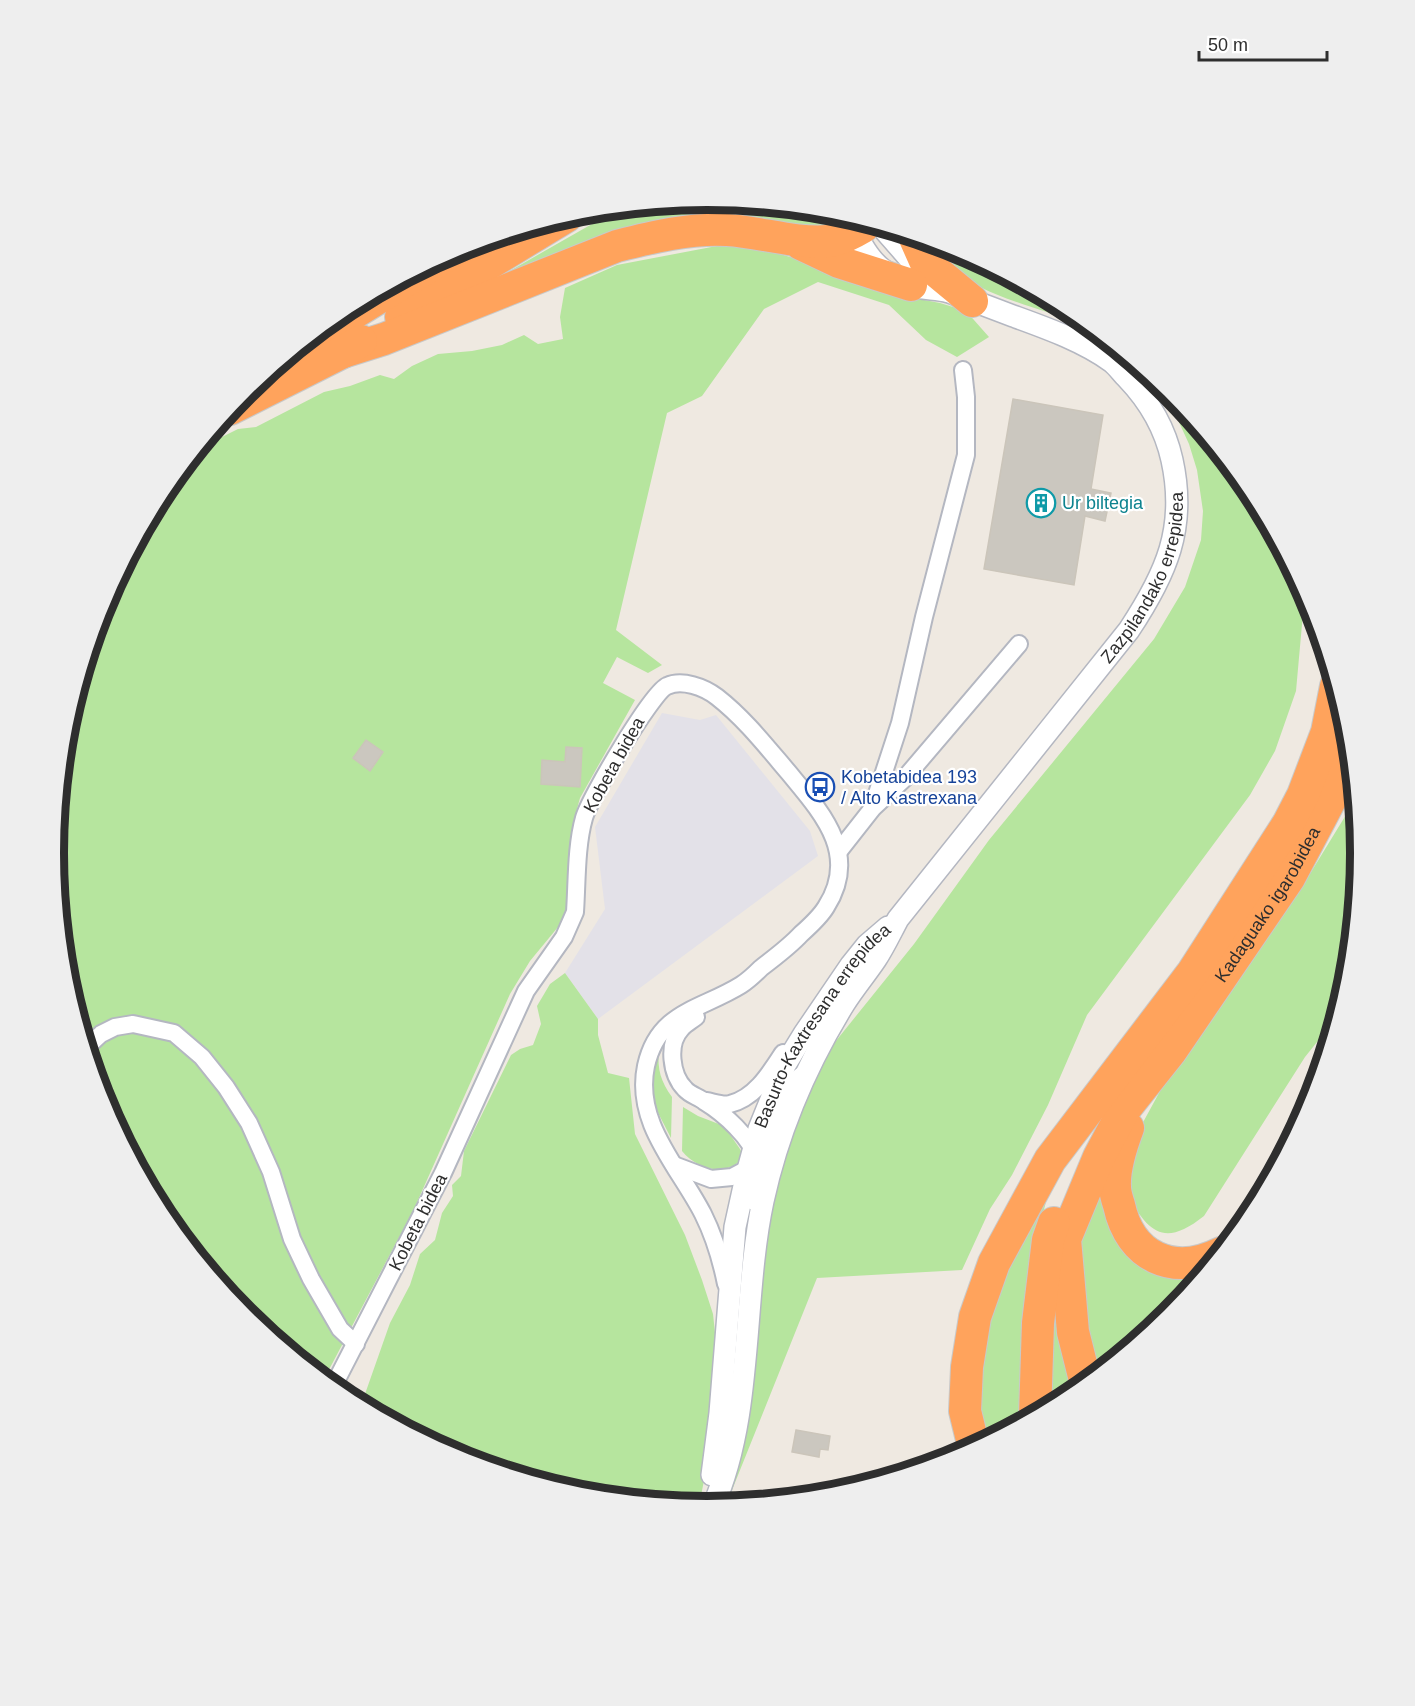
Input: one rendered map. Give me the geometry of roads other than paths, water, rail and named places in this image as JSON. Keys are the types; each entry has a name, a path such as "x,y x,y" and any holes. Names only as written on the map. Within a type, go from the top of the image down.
{"highway":[{"path":"343,352 384,339 617,246 653,237 687,231 727,230 792,240 830,241 855,227"},
{"path":"253,398 343,352 540,232"},
{"path":"792,240 839,262 910,285"},
{"path":"918,246 926,263 959,296"},
{"name":"Kadaguako igarobidea","path":"1187,981 1264,864 1303,795 1327,732 1333,703"},
{"name":"Kadaguako igarobidea","path":"1171,1051 1289,878 1338,785 1345,767"},
{"path":"972,1439 965,1411 967,1367 975,1317 994,1263 1050,1161 1187,981"},
{"path":"1035,1406 1038,1323 1048,1240 1076,1162 1187,981"},
{"path":"1171,1051 1137,1106 1122,1144 1115,1186 1122,1221 1132,1240 1151,1256 1174,1263 1205,1260"},
{"path":"1084,1374 1073,1332 1065,1239 1099,1157 1125,1110 1171,1051"}],"street":[{"name":"Zazpilandako errepidea","path":"862,229 863,246 880,268 910,285 959,296 1051,330 1113,363 1142,394 1159,420 1170,447 1177,481 1178,504 1172,547 1150,597 1129,630 898,919"},
{"name":"Zazpilandako errepidea","path":"871,231 927,278 959,296"},
{"path":"873,809 900,723 966,455 966,397 963,370"},
{"path":"838,851 873,809 904,779 1019,644"},
{"name":"Kobeta bidea","path":"337,1379 443,1173 526,991 572,923 575,912 581,835 588,807 647,706 657,693 675,683 687,684 711,692 732,709 818,809 833,834 838,851 837,888 825,910 788,947 744,984 722,996"},
{"name":"Basurto-Kaxtresana errepidea","path":"706,1496 714,1465 735,1227 759,1129 785,1065 821,1008 867,945 898,919"},
{"name":"Basurto-Kaxtresana errepidea","path":"717,1496 734,1438 741,1393 748,1309 763,1201 786,1124 809,1069 845,1002 877,957 898,919"},
{"path":"722,996 680,1030 671,1053 684,1088 735,1125 758,1174 741,1281 748,1309"},
{"path":"722,996 696,1006 670,1024 653,1042 645,1068 644,1101 653,1128 690,1189 713,1237 721,1257 729,1299"},
{"path":"702,1100 728,1105 748,1096 759,1086 790,1042 821,1008"},
{"path":"93,1042 108,1031 123,1024 133,1024 174,1034 202,1057 226,1087 249,1123 271,1172 292,1239 311,1279 340,1329 356,1344"},
{"path":"674,1165 711,1179 732,1177 766,1145 790,1084 809,1069"}],"place":[{"name":"Ur biltegia","path":"1041,503"},
{"name":"Kobetabidea 193 / Alto Kastrexana","path":"820,787"}]}
